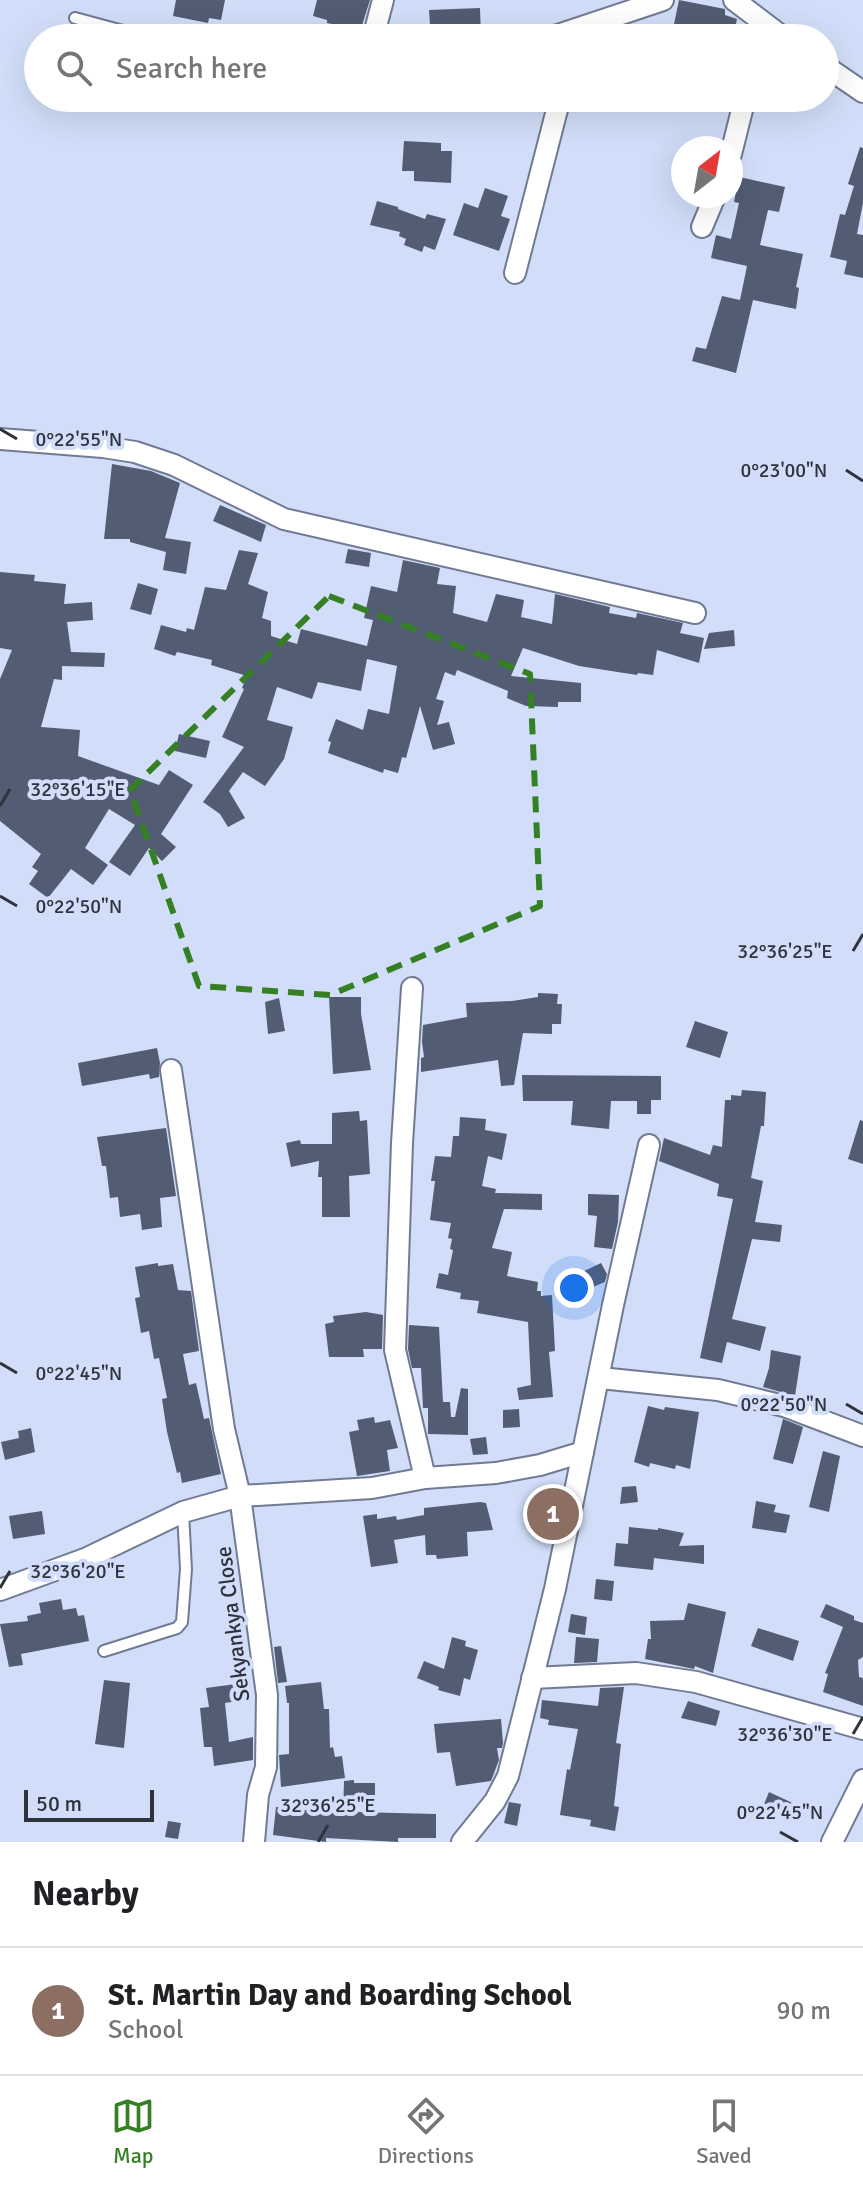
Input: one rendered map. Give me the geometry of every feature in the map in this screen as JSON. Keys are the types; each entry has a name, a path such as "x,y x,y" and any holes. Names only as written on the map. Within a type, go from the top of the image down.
{"street":[{"path":"377,24 383,0"},
{"path":"600,24 663,0"},
{"path":"734,0 755,24"},
{"path":"839,76 863,92"},
{"path":"515,273 556,112"},
{"path":"736,136 742,112"},
{"path":"702,227 710,208"},
{"path":"0,439 135,452 174,465 284,519 695,613"},
{"path":"412,988 401,1159 395,1350 425,1478"},
{"name":"Sekyankya Close","path":"171,1070 224,1429 240,1496 267,1695 266,1767 258,1795 254,1842"},
{"path":"462,1842 495,1801 508,1776 555,1589 649,1145"},
{"path":"600,1378 718,1390 784,1406 863,1436"},
{"path":"0,1590 85,1559 183,1512 240,1496 372,1488 425,1478 496,1473 540,1465 583,1452"},
{"path":"532,1678 636,1673 711,1686 863,1729"},
{"path":"832,1842 863,1780"}],"lane":[{"path":"75,18 97,24"},
{"path":"104,1651 177,1628 182,1622 186,1569 183,1512"}],"highlighted area":[{"path":"329,596 530,674 540,906 330,995 199,986 130,790"}],"building":[{"path":"176,0 225,0 221,20 209,18 208,23 173,16"},
{"path":"317,0 370,0 362,24 332,24 313,16"},
{"path":"679,0 725,9 725,15 737,19 736,24 674,24"},
{"path":"480,8 481,24 430,24 429,10"},
{"path":"404,141 441,143 441,151 452,151 451,183 414,181 414,171 402,171"},
{"path":"860,147 863,148 863,203 857,234 863,235 863,278 844,274 847,261 830,257 840,214 845,215 854,186 848,184"},
{"path":"743,178 785,187 779,212 768,210 760,245 803,254 796,287 799,288 796,309 753,300 736,373 692,361 696,347 706,349 722,296 740,300 747,266 711,258 716,235 731,239 738,208 743,208"},
{"path":"485,188 508,196 501,216 510,219 499,251 453,235 464,203 478,208"},
{"path":"377,201 425,219 427,214 446,219 435,250 424,246 422,252 404,245 406,239 399,236 400,232 370,225"},
{"path":"112,464 151,471 180,483 165,538 191,542 186,574 163,570 166,552 130,542 130,539 104,539"},
{"path":"220,505 266,525 261,542 213,521"},
{"path":"348,549 371,553 369,567 345,563"},
{"path":"239,550 258,553 248,584 268,592 262,618 271,621 271,636 297,644 301,629 367,646 373,620 364,618 371,586 397,592 403,560 440,568 437,584 456,586 453,613 487,622 496,594 524,600 521,617 552,624 555,594 610,607 609,613 636,618 637,613 683,623 680,633 704,638 699,663 657,650 653,675 637,675 579,666 523,648 511,676 581,683 581,702 558,702 558,707 526,706 507,698 508,691 457,670 455,676 445,672 436,699 444,701 437,725 449,722 455,744 433,750 420,706 406,758 402,757 398,773 384,769 383,773 328,753 331,742 328,741 336,719 363,730 368,709 389,714 397,666 367,659 361,691 318,682 312,699 277,687 267,720 293,727 284,759 265,786 243,772 229,791 245,818 228,827 220,814 203,802 244,747 222,737 247,676 211,665 212,660 177,652 175,656 154,649 161,625 186,632 187,628 194,630 205,587 226,590"},
{"path":"0,572 35,575 34,581 66,584 64,604 92,602 93,620 67,622 71,652 105,653 104,667 62,666 62,680 54,679 41,727 80,730 78,756 159,785 169,770 193,785 161,834 176,847 162,861 149,848 130,876 109,862 135,825 109,809 85,848 108,865 93,885 71,869 48,898 29,884 38,871 32,867 41,854 0,821 0,679 12,650 0,648"},
{"path":"138,583 158,589 151,615 130,609"},
{"path":"734,630 735,646 704,649 709,633"},
{"path":"179,734 210,741 206,758 175,751"},
{"path":"538,993 558,994 557,1004 562,1004 561,1024 552,1024 552,1034 523,1033 514,1085 501,1086 498,1060 421,1072 423,1025 467,1017 466,1003 512,1001 538,997"},
{"path":"329,997 361,997 371,1070 333,1074"},
{"path":"279,998 285,1031 268,1034 265,1002"},
{"path":"695,1021 728,1032 720,1058 686,1047"},
{"path":"157,1048 159,1077 150,1079 149,1074 82,1086 78,1063"},
{"path":"522,1075 661,1076 661,1100 651,1100 651,1114 637,1114 637,1101 611,1101 609,1129 571,1125 573,1101 523,1101"},
{"path":"742,1090 766,1092 764,1126 761,1126 751,1178 763,1181 755,1222 782,1225 780,1242 752,1239 732,1319 766,1327 760,1351 727,1342 722,1363 700,1358 733,1199 717,1196 719,1184 659,1161 664,1138 710,1155 713,1145 722,1147 725,1100 731,1100 731,1095 741,1096"},
{"path":"359,1111 360,1121 367,1120 370,1174 349,1176 350,1217 322,1217 319,1161 291,1167 286,1143 300,1140 301,1144 332,1144 332,1113"},
{"path":"460,1117 486,1119 485,1130 507,1134 502,1160 488,1156 482,1186 496,1189 495,1193 542,1194 542,1210 504,1209 492,1248 512,1252 507,1276 538,1282 537,1291 541,1291 541,1296 552,1295 555,1351 549,1352 553,1397 519,1400 517,1388 531,1385 528,1322 477,1313 479,1301 460,1299 461,1293 436,1288 439,1273 448,1275 453,1250 450,1249 452,1239 448,1238 451,1223 430,1220 435,1181 431,1181 435,1156 451,1157 453,1136 459,1136"},
{"path":"860,1120 863,1121 863,1164 848,1159"},
{"path":"166,1128 176,1196 160,1198 162,1227 142,1230 140,1214 120,1217 118,1197 110,1198 106,1166 102,1166 97,1137"},
{"path":"588,1194 619,1195 618,1222 612,1249 594,1247 597,1216 588,1215"},
{"path":"158,1263 158,1266 173,1264 178,1290 191,1291 199,1351 183,1354 189,1385 196,1383 204,1419 209,1418 221,1474 182,1483 167,1432 162,1399 167,1398 159,1358 154,1359 149,1331 141,1333 135,1298 140,1297 135,1267"},
{"path":"601,1263 607,1274 605,1282 588,1289 580,1273"},
{"path":"366,1312 383,1315 382,1349 363,1349 364,1357 329,1357 325,1324 334,1322 333,1316"},
{"path":"409,1325 439,1327 443,1402 450,1402 451,1417 455,1417 461,1388 468,1389 468,1435 428,1434 428,1408 423,1408 421,1368 412,1368 408,1349"},
{"path":"771,1350 801,1356 795,1396 763,1387"},
{"path":"648,1406 699,1412 690,1469 650,1463 649,1467 634,1462"},
{"path":"519,1409 520,1427 503,1428 503,1410"},
{"path":"374,1417 375,1423 390,1420 398,1448 387,1450 390,1471 357,1476 349,1432 359,1430 357,1420"},
{"path":"783,1419 803,1427 793,1464 773,1459"},
{"path":"31,1428 35,1452 5,1460 1,1442 19,1438 18,1431"},
{"path":"486,1437 488,1454 473,1455 470,1439"},
{"path":"823,1451 840,1456 829,1512 809,1507"},
{"path":"636,1486 638,1502 620,1504 622,1487"},
{"path":"756,1501 776,1505 774,1512 790,1515 786,1533 752,1528"},
{"path":"486,1503 493,1530 467,1532 468,1556 437,1559 436,1555 426,1555 425,1535 394,1540 398,1563 371,1567 363,1516 377,1514 377,1519 396,1516 397,1520 424,1515 424,1508"},
{"path":"42,1511 45,1534 13,1539 9,1516"},
{"path":"629,1527 684,1533 679,1546 704,1545 704,1564 654,1558 653,1570 614,1566 616,1543 628,1544"},
{"path":"596,1579 614,1581 612,1601 594,1599"},
{"path":"61,1599 63,1610 76,1608 78,1616 84,1615 89,1641 21,1654 23,1665 9,1667 0,1624 28,1621 27,1616 41,1613 39,1603"},
{"path":"688,1603 726,1612 713,1673 695,1666 694,1669 645,1659 648,1639 651,1639 650,1621 684,1620"},
{"path":"826,1604 863,1623 863,1657 858,1660 859,1677 863,1678 863,1706 823,1692 828,1674 825,1673 843,1627 820,1617"},
{"path":"571,1614 587,1617 585,1635 568,1632"},
{"path":"758,1628 799,1641 793,1661 751,1646"},
{"path":"452,1637 466,1641 465,1646 478,1650 470,1680 464,1678 460,1696 438,1690 439,1687 417,1678 424,1661 444,1669"},
{"path":"576,1637 599,1639 597,1662 574,1663"},
{"path":"281,1646 287,1682 278,1683 274,1647"},
{"path":"104,1680 130,1683 124,1748 95,1744"},
{"path":"321,1682 324,1709 329,1709 330,1748 333,1747 335,1757 342,1756 345,1778 281,1787 279,1755 289,1754 289,1703 285,1686"},
{"path":"236,1684 238,1701 225,1703 229,1742 253,1737 253,1760 214,1766 212,1747 204,1747 200,1708 209,1707 206,1688"},
{"path":"624,1687 616,1743 621,1744 614,1806 619,1807 615,1831 590,1826 591,1820 560,1815 567,1769 570,1770 578,1729 548,1725 549,1720 540,1718 542,1700 598,1706 600,1688"},
{"path":"688,1701 720,1711 716,1726 681,1718"},
{"path":"501,1719 503,1743 502,1748 497,1748 499,1760 491,1781 456,1786 450,1752 437,1753 434,1724"},
{"path":"354,1780 354,1783 375,1783 375,1799 355,1802 356,1812 436,1814 436,1838 398,1838 398,1842 326,1838 326,1842 273,1835 276,1807 343,1814 344,1781"},
{"path":"769,1792 799,1806 792,1822 762,1809"},
{"path":"509,1802 521,1804 517,1826 504,1823"},
{"path":"168,1821 181,1823 178,1839 165,1837"}],"place":[{"name":"St. Martin Day and Boarding School","path":"553,1514"}]}
